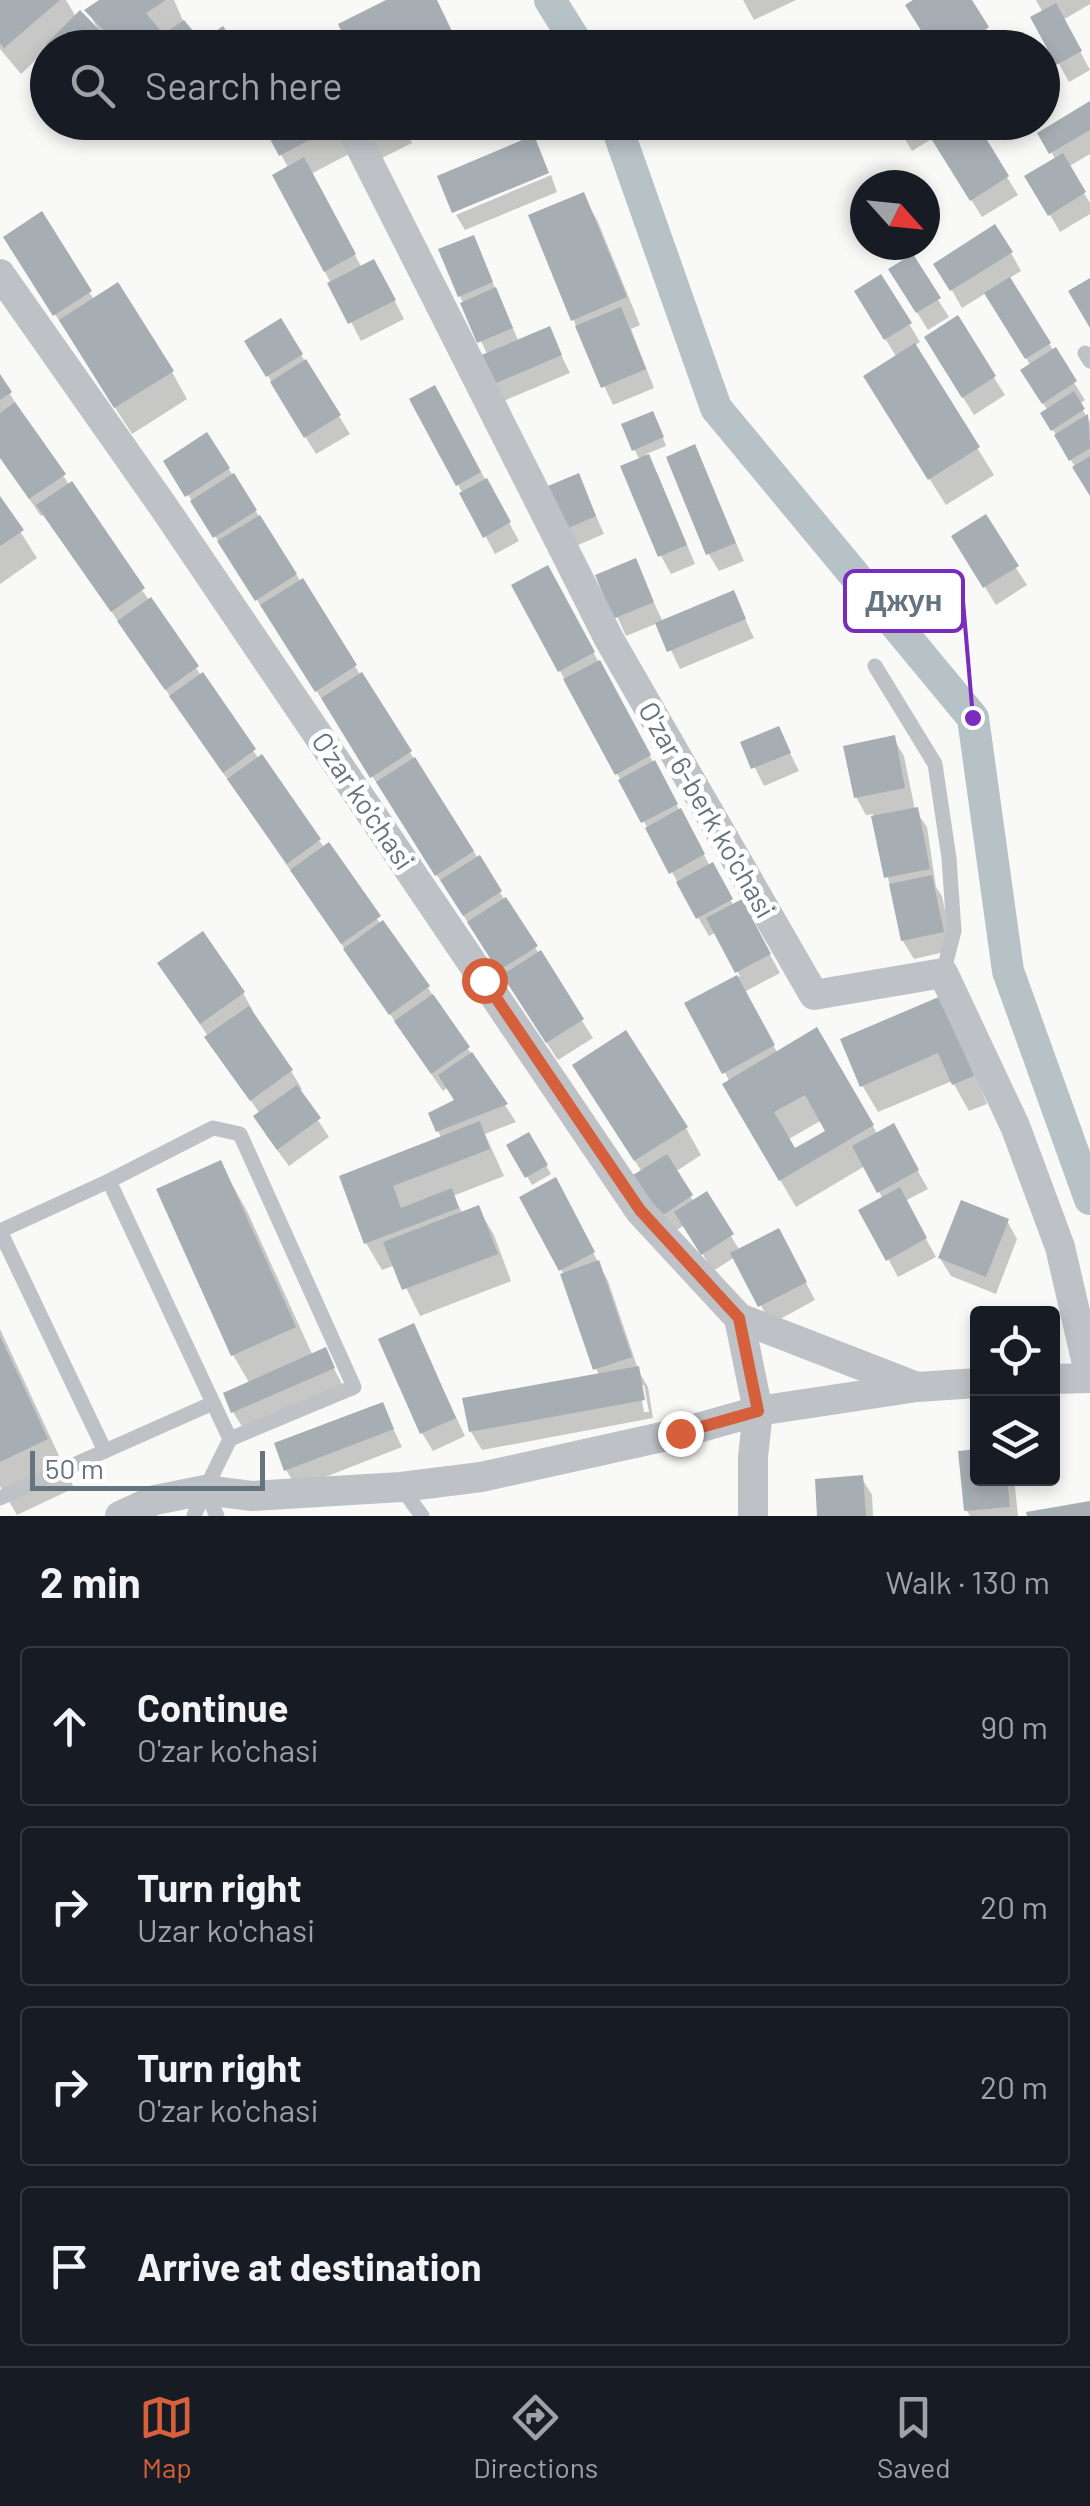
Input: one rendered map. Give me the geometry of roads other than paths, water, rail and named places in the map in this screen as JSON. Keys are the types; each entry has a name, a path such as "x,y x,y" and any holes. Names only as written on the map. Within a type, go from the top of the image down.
{"street":[{"name":"O'zar 6-berk ko'chasi","path":"357,140 608,638 814,995 943,973"},
{"name":"O'zar ko'chasi","path":"0,274 174,522 640,1210 739,1318"},
{"path":"943,973 1015,1126 1060,1246 1090,1378 1060,1379"},
{"path":"739,1318 917,1387"},
{"path":"739,1318 758,1411 752,1516"},
{"path":"120,1516 155,1500 206,1507 252,1496 401,1487 499,1473 680,1433 758,1411 917,1387 970,1384"}],"lane":[{"path":"875,666 934,764 949,858 954,931 943,973"},
{"path":"105,1451 0,1231 212,1128 240,1134 354,1387 230,1439"},
{"path":"108,1181 230,1439 206,1507"},
{"path":"0,1498 213,1403"},
{"path":"401,1487 422,1516"}],"waterway":[{"path":"550,0 569,30"},
{"path":"621,140 716,408 973,718 1008,971 1090,1199"}],"place":[{"name":"Джун","path":"973,718"}]}
